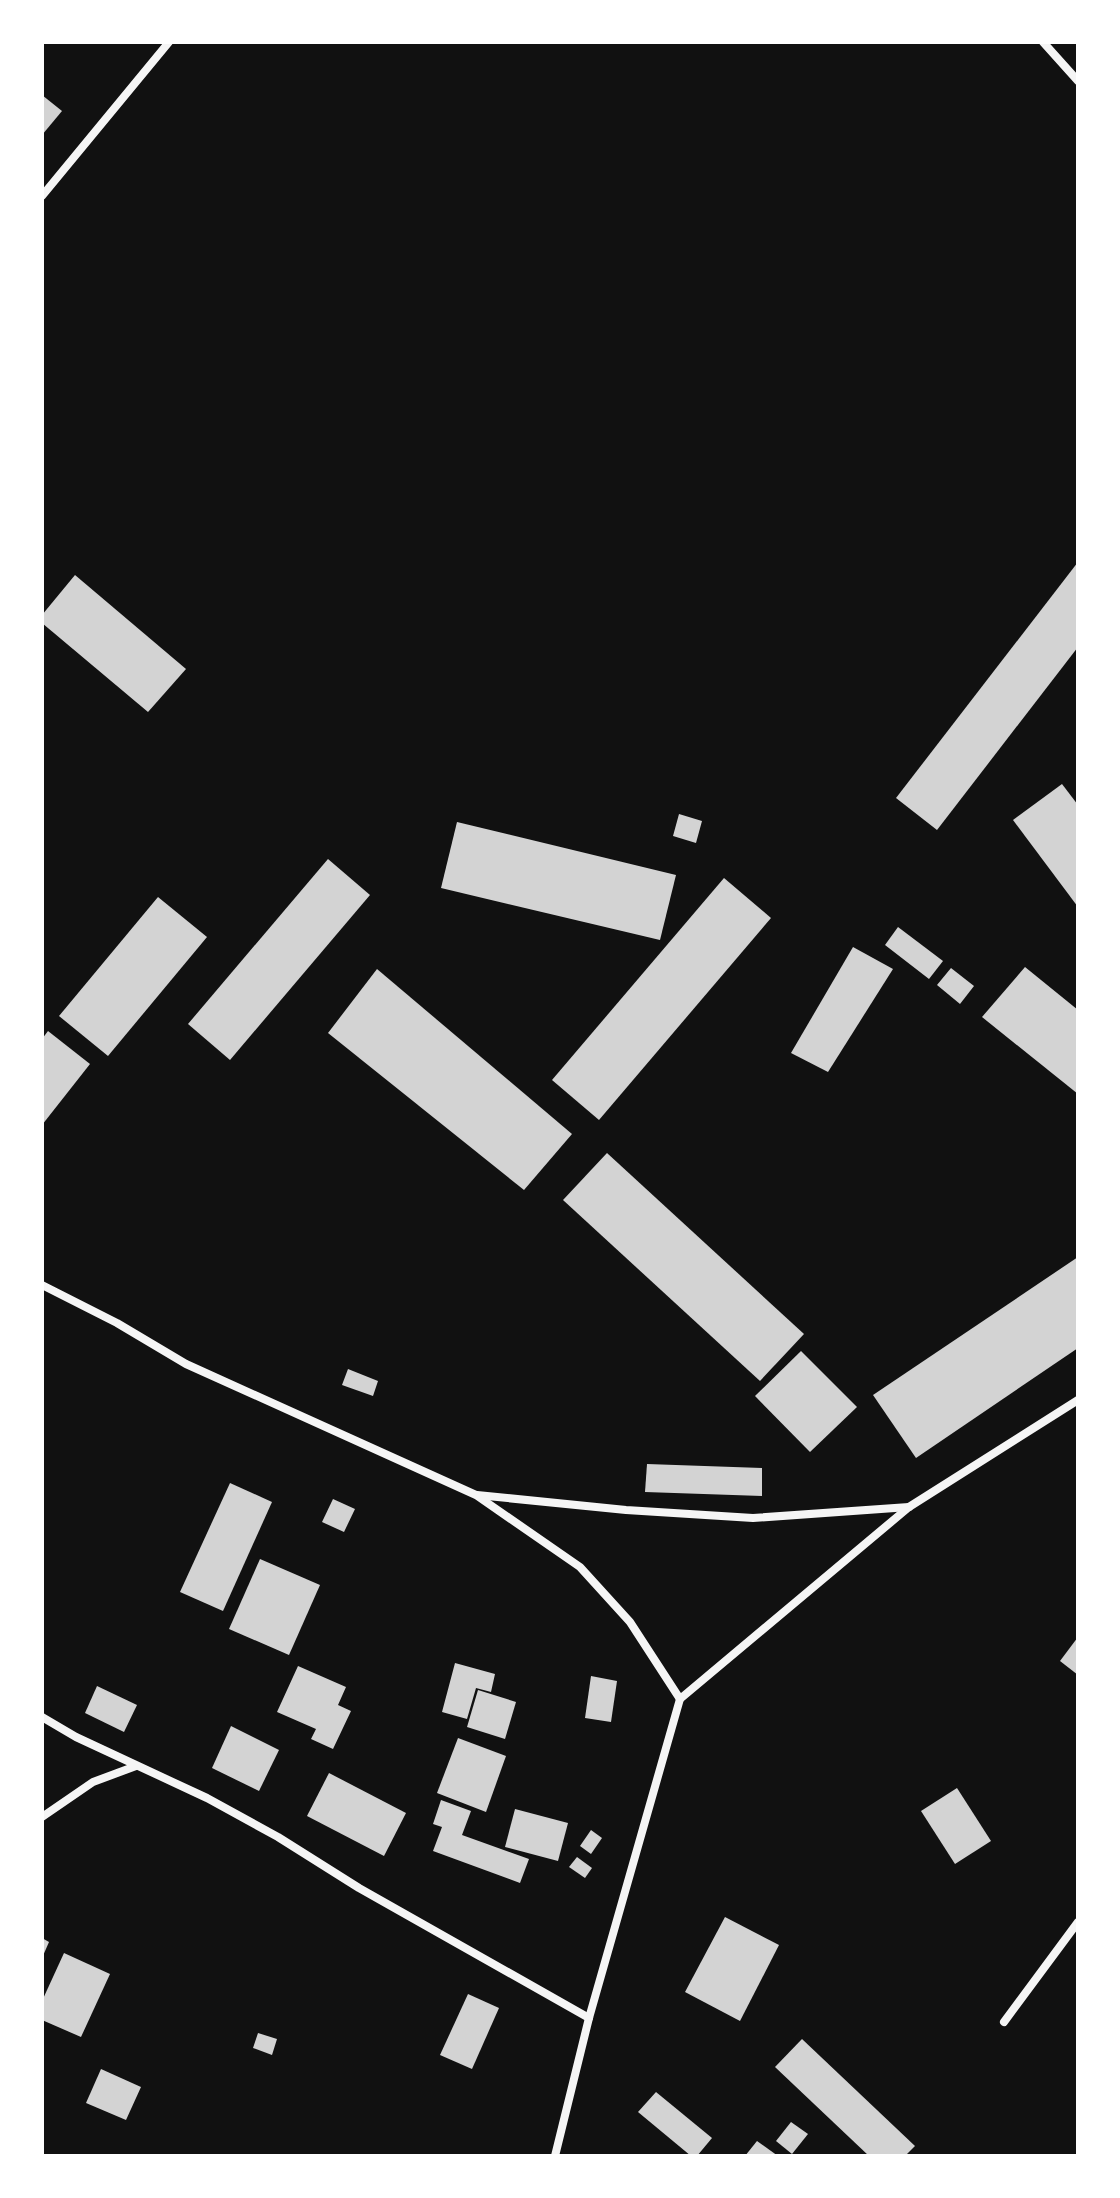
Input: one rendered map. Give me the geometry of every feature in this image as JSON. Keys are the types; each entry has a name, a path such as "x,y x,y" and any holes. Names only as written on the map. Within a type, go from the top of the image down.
{"street":[{"path":"42,196 169,42"},
{"path":"1048,44 1078,81"},
{"path":"42,1285 117,1323 186,1364 476,1495 580,1567 630,1622 680,1699"},
{"path":"555,2156 589,2018 680,1699 909,1507 1078,1400"},
{"path":"476,1495 626,1510 753,1518 909,1507"},
{"path":"42,1717 76,1737 207,1798 278,1837 359,1888 589,2018"},
{"path":"42,1817 93,1782 136,1766"},
{"path":"1004,2022 1078,1922"}],"building":[{"path":"42,95 62,111 42,135"},
{"path":"1078,562 1078,647 937,830 896,798"},
{"path":"75,575 186,669 148,712 42,623 42,615"},
{"path":"1062,784 1078,805 1078,907 1013,820"},
{"path":"679,814 702,821 696,843 673,836"},
{"path":"457,822 676,875 660,940 441,888"},
{"path":"328,859 370,895 230,1060 188,1024"},
{"path":"724,878 771,918 599,1120 552,1080"},
{"path":"158,897 207,937 108,1056 59,1016"},
{"path":"898,927 943,961 929,979 885,945"},
{"path":"853,947 893,969 828,1072 791,1053"},
{"path":"1025,967 1078,1010 1078,1094 982,1017"},
{"path":"951,968 974,986 960,1004 937,985"},
{"path":"377,969 572,1134 524,1190 328,1033"},
{"path":"48,1031 90,1064 42,1125 42,1039"},
{"path":"607,1153 804,1334 760,1381 563,1200"},
{"path":"1078,1257 1078,1348 916,1458 873,1395"},
{"path":"801,1351 857,1407 810,1452 755,1396"},
{"path":"348,1369 378,1381 373,1396 342,1385"},
{"path":"647,1464 762,1468 762,1496 645,1492"},
{"path":"230,1483 272,1502 223,1611 180,1592"},
{"path":"333,1499 355,1509 344,1532 322,1522"},
{"path":"260,1559 320,1585 289,1655 229,1629"},
{"path":"1078,1637 1078,1675 1060,1661"},
{"path":"455,1663 495,1674 491,1692 476,1688 467,1719 442,1712"},
{"path":"298,1666 346,1687 338,1705 351,1711 333,1749 311,1739 316,1729 277,1712"},
{"path":"591,1676 617,1681 611,1722 585,1718"},
{"path":"97,1686 137,1705 124,1732 85,1713"},
{"path":"478,1690 516,1702 505,1739 467,1727"},
{"path":"231,1726 279,1750 259,1791 212,1768"},
{"path":"458,1738 506,1756 486,1812 437,1793"},
{"path":"329,1773 406,1813 384,1856 307,1816"},
{"path":"957,1788 991,1841 955,1864 921,1811"},
{"path":"441,1800 471,1811 462,1835 529,1859 520,1883 433,1851 442,1827 433,1824"},
{"path":"515,1809 568,1823 558,1861 505,1847"},
{"path":"591,1830 602,1838 591,1854 580,1846"},
{"path":"577,1857 592,1868 585,1878 569,1867"},
{"path":"725,1917 779,1945 740,2021 685,1992"},
{"path":"42,1938 49,1942 42,1958"},
{"path":"64,1953 110,1974 81,2037 42,2020 42,2001"},
{"path":"468,1994 499,2008 472,2069 440,2055"},
{"path":"258,2033 277,2039 272,2055 253,2048"},
{"path":"802,2039 915,2146 905,2156 869,2156 775,2067"},
{"path":"101,2069 141,2087 126,2120 86,2103"},
{"path":"656,2092 712,2138 697,2156 691,2156 638,2112"},
{"path":"791,2122 808,2134 792,2154 776,2141"},
{"path":"757,2141 778,2156 745,2156"}]}
